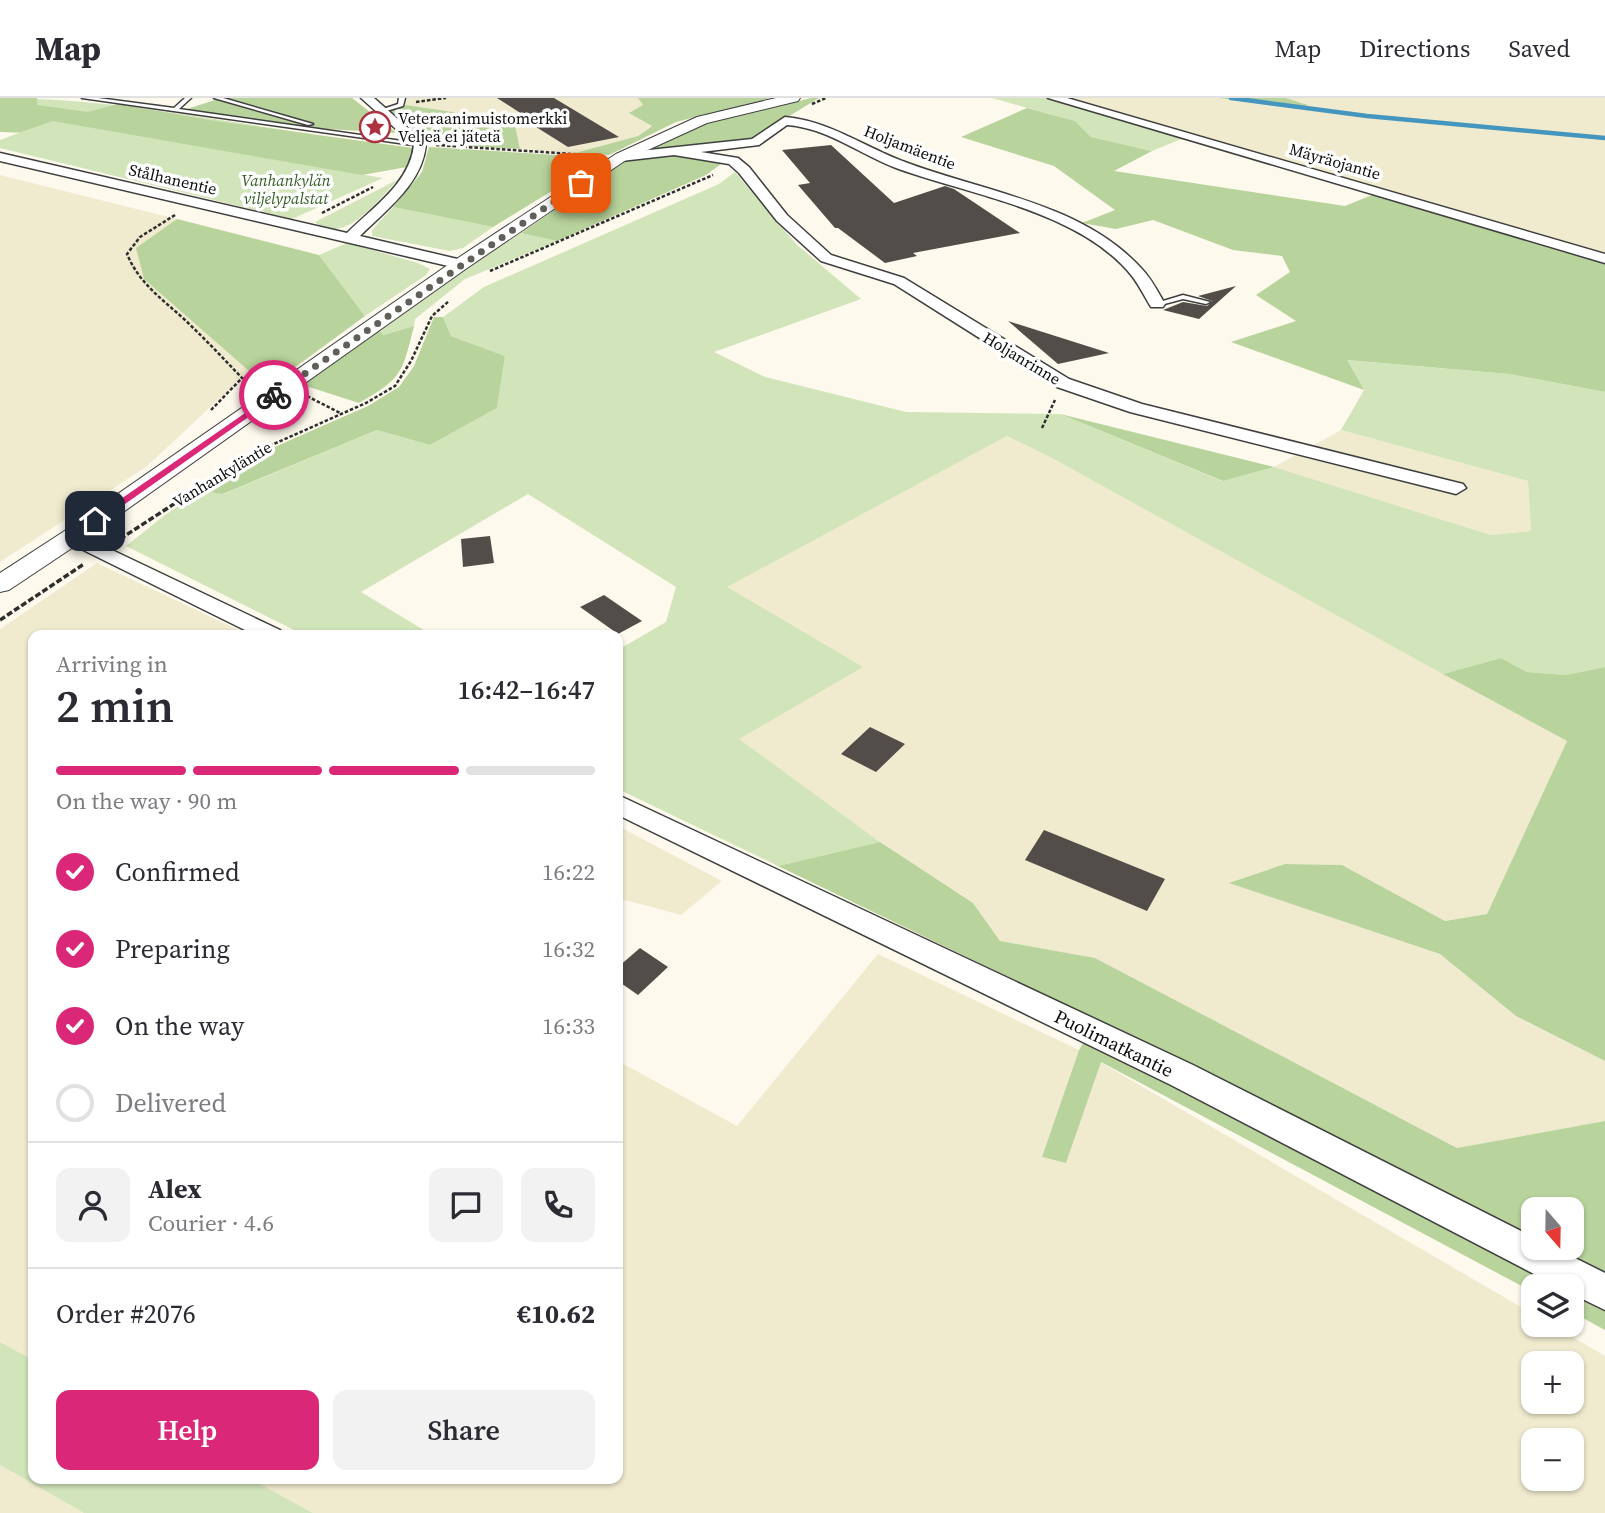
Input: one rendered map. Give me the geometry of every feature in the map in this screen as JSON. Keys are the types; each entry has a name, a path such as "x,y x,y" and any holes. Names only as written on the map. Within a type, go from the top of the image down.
{"street":[{"path":"349,239 413,173 421,152 420,144 367,98"},
{"name":"Vanhankyläntie","path":"0,584 72,537 460,264 621,157 702,120 793,98"},
{"name":"Mäyräojantie","path":"1054,98 1605,259"},
{"name":"Holjamäentie","path":"621,157 755,142 785,121 813,125 900,165 1044,211 1083,229 1137,273 1157,304"},
{"path":"678,152 733,161"},
{"name":"Stålhanentie","path":"0,157 460,264"},
{"name":"Holjanrinne","path":"733,161 744,170 782,218 826,258 899,281 1063,383 1136,408 1456,488"},
{"path":"72,537 262,630"},
{"name":"Puolimatkantie","path":"623,806 1182,1076 1605,1292"}],"lane":[{"path":"85,98 420,144"},
{"path":"174,111 188,98"},
{"path":"217,98 337,133"},
{"path":"383,110 402,101"},
{"path":"1157,304 1183,297 1206,302"}],"path":[{"path":"402,101 446,98"},
{"path":"420,144 621,157"},
{"path":"487,273 714,175 733,161"},
{"path":"296,226 377,186"},
{"path":"180,212 140,237 127,254 132,270 148,289 183,318 242,378 253,382"},
{"name":"Vanhankyläntie","path":"0,620 249,455 395,386 411,361 432,316 451,299"},
{"path":"1042,428 1063,383"},
{"path":"299,392 340,414"}],"shaded area":[{"path":"396,98 721,98 652,125 638,136 575,153 520,149 513,121 406,105 389,110 386,108 396,104"},
{"path":"1064,98 1219,98 1298,109 1307,104 1286,98 1605,98 1605,255"},
{"path":"0,175 177,219 138,248 144,279 249,371 146,467 0,562"},
{"path":"1341,430 1528,481 1531,531 1491,535 1274,467"},
{"path":"1007,436 1052,458 1567,741 1487,914 1445,921 1342,865 1285,864 1230,883 1440,954 1516,1016 1605,1061 1605,1121 1457,1148 1095,958 1000,941 973,903 880,842 738,739 726,587"},
{"path":"97,563 238,630 28,630 28,1357 0,1342 0,629"},
{"path":"623,829 722,881 681,915 623,899"},
{"path":"878,954 1079,1050 1042,1157 1066,1163 1100,1062 1521,1307 1521,1337 1573,1337 1605,1356 1605,1513 313,1513 260,1484 623,1484 623,1064 737,1126"},
{"path":"0,1465 28,1481 28,1484 33,1484 84,1513 0,1513"}],"green space":[{"name":"Vanhankylän viljelypalstat","path":"0,98 117,105 312,134 248,155 383,178 292,219 0,148 0,140 19,133 0,132"},
{"path":"0,98 37,98 37,105 88,112 118,104 209,120 413,148 407,167 362,175 53,121 21,132 0,132"},
{"path":"221,98 352,98 397,133 310,128 184,110"},
{"path":"638,98 771,98 676,122 609,155 575,153 638,136 652,126 629,113 643,105"},
{"path":"819,98 748,141 678,149 649,149 706,124"},
{"path":"992,98 1064,98 1191,135 1152,151 1091,137 1075,121"},
{"path":"1219,98 1286,98 1308,105 1298,109"},
{"path":"406,105 514,121 520,149 432,144 389,110"},
{"path":"1027,108 1075,121 1091,137 1152,151 1114,171 1345,206 1382,191 1605,255 1605,392 1509,374 1347,360 1364,390 1231,342 1296,321 1256,295 1290,272 1282,256 1233,250 1153,220 1116,229 1082,223 1115,210 1054,166 961,137"},
{"path":"429,147 606,158 493,227 393,207 422,172"},
{"path":"676,154 724,162 706,175 557,241 521,233 630,158"},
{"path":"735,172 796,244 861,299 714,352 765,377 906,412 1060,414 1222,481 1274,467 1491,535 1531,531 1528,481 1341,430 1364,390 1346,360 1509,374 1605,392 1605,667 1566,675 1527,672 1501,658 1443,674 1052,458 1007,436 727,587 863,667 739,739 880,842 778,866 623,791 623,647 666,622 676,587 528,494 361,592 424,630 294,630 126,546 165,515 202,491 224,494 377,430 430,445 497,408 505,356 451,336 443,317 484,287 719,184"},
{"path":"399,179 372,207 349,225 338,229 326,228 315,222"},
{"path":"393,207 493,227 463,248 450,251 372,236 372,230"},
{"path":"177,219 319,255 365,316 279,379 249,371 144,279 136,248"},
{"path":"521,233 557,241 465,279 415,319 414,326 382,335 376,327"},
{"path":"347,243 418,263 430,269 426,275 365,316 319,255"},
{"path":"434,317 443,317 451,336 505,356 497,408 430,445 377,430 223,494 202,491 252,457 368,406 399,387 414,366"},
{"path":"414,326 407,354 393,380 359,403 300,384 376,327 383,335"},
{"path":"1060,414 1274,467 1223,481"},
{"path":"1501,658 1527,672 1566,675 1605,667 1605,1061 1516,1016 1440,954 1229,883 1285,864 1342,865 1445,921 1487,914 1567,741 1443,674"},
{"path":"880,842 973,903 1000,941 1095,958 1457,1148 1605,1121 1605,1330 1584,1319 1584,1274 1521,1274 1521,1286 1101,1062 1066,1163 1042,1157 1079,1050 1097,1020 778,866"},
{"path":"0,1342 28,1357 28,1481 0,1465"},
{"path":"33,1484 260,1484 313,1513 84,1513"}],"building":[{"path":"497,98 554,98 619,137 568,147 517,115 522,114"},
{"path":"831,145 894,203 945,186 954,189 1020,233 913,253 917,256 885,263 835,228 798,185 810,183 782,150"},
{"path":"1236,286 1199,319 1163,310 1183,302 1207,306 1212,301 1198,296"},
{"path":"1008,321 1109,353 1058,364"},
{"path":"490,536 494,563 463,567 461,539"},
{"path":"604,595 642,621 623,631 612,630 580,607"},
{"path":"870,727 905,744 876,772 841,754"},
{"path":"1044,830 1165,879 1147,911 1025,860"},
{"path":"640,948 668,967 638,995 623,984 623,963"}],"waterway":[{"path":"1231,98 1367,116 1605,138"}],"way so far":[{"path":"274,395 460,264 581,183"}],"place":[{"name":"Veteraanimuistomerkki Veljeä ei jätetä","path":"375,127"}],"route":[{"path":"95,521 274,395"}]}
